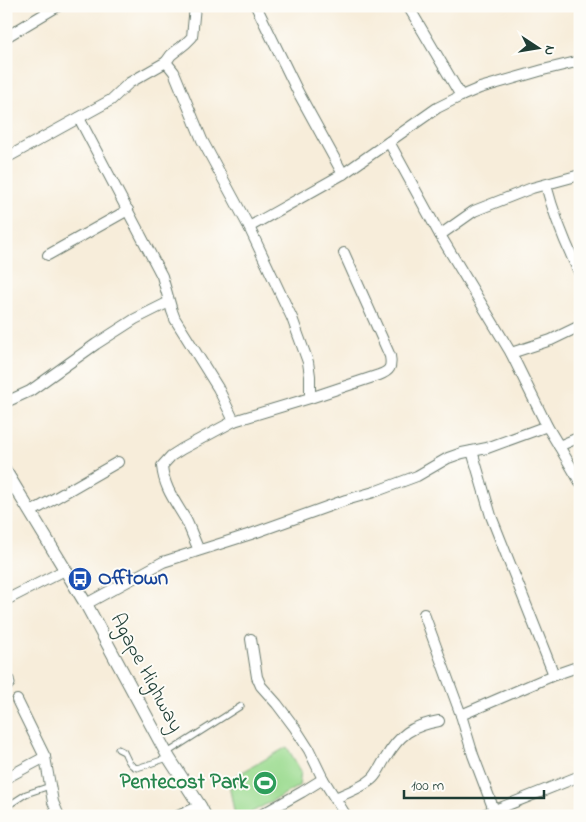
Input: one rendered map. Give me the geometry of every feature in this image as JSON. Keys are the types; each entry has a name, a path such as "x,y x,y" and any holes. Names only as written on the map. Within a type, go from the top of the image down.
{"street":[{"path":"6,37 58,6"},
{"path":"6,158 111,100 129,83 166,62 171,55 192,37 195,6"},
{"path":"256,6 298,92 343,174"},
{"path":"408,6 461,96"},
{"path":"249,227 343,174 437,108 480,88 580,61"},
{"path":"166,62 174,72 202,140 249,227 280,292 308,362 310,398"},
{"path":"79,118 162,276 175,319 218,388 234,420"},
{"path":"390,142 440,235 511,353 547,426 580,482"},
{"path":"440,235 474,211 532,188 580,175"},
{"path":"546,185 562,234 580,274"},
{"path":"48,255 128,210"},
{"path":"199,550 163,477 162,466 171,456 234,420 310,398 379,375 387,372 390,366 390,356 344,253"},
{"path":"6,402 30,391 135,319 169,302"},
{"path":"511,353 551,340 580,326"},
{"path":"86,604 163,562 374,492 417,476 448,458 486,448 547,426"},
{"path":"560,446 580,437"},
{"path":"472,451 491,516 554,675"},
{"path":"30,512 118,462"},
{"name":"Agape Highway","path":"6,472 12,492 30,512 66,570 168,756 202,811"},
{"path":"6,600 66,570"},
{"path":"424,614 494,810"},
{"path":"251,638 257,677 261,686 295,728 346,816"},
{"path":"461,715 554,675 580,666"},
{"path":"17,700 44,757 53,802 58,816"},
{"path":"335,798 373,778 397,740 409,731 421,724 439,721"},
{"path":"6,778 44,757"},
{"path":"480,816 580,776"},
{"path":"259,816 323,779"},
{"path":"178,816 202,811"}],"lane":[{"path":"6,668 12,684 6,691"},
{"path":"118,749 124,752 133,767 137,768 168,756 241,706"},
{"path":"6,807 26,794 50,786"}],"green space":[{"name":"Pentecost Park","path":"287,747 301,771 299,786 245,816 235,816 230,779"}],"place":[{"name":"Offtown","path":"80,579"},
{"name":"Pentecost Park","path":"265,783"}]}
